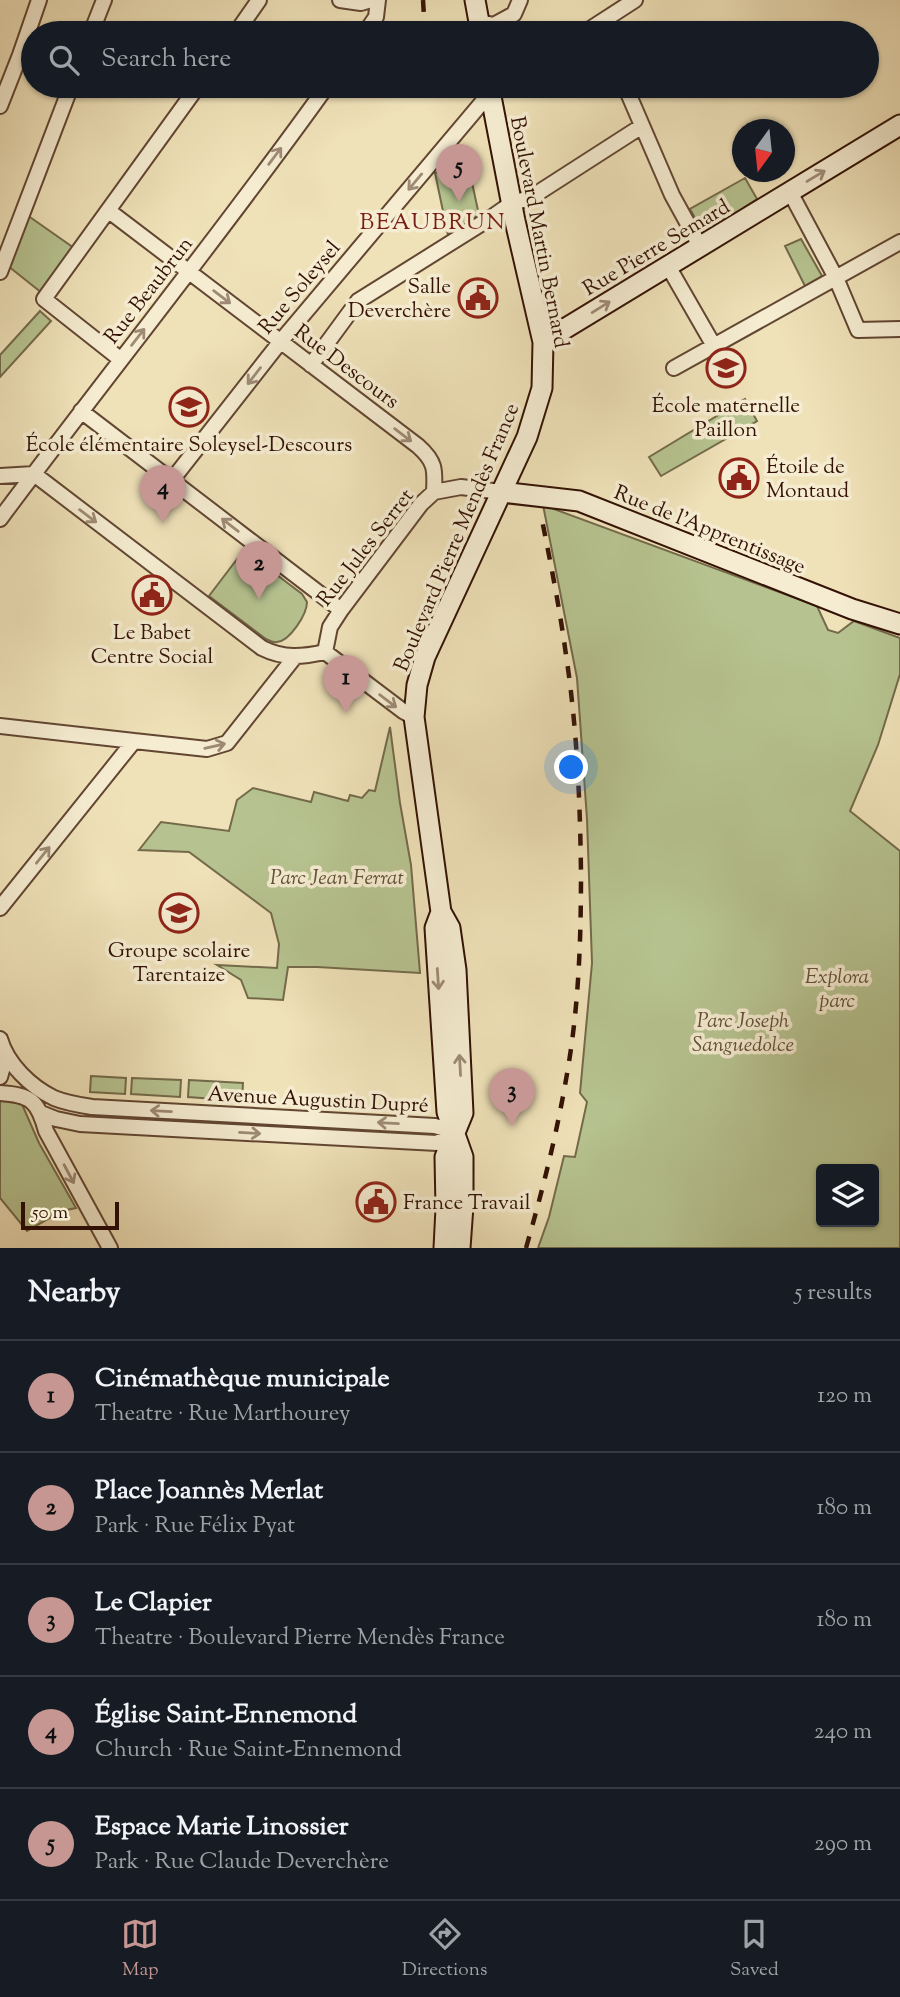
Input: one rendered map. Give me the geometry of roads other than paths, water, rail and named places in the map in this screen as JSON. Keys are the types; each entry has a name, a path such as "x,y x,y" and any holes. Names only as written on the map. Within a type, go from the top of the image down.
{"main road":[{"path":"475,0 479,21"},
{"name":"Boulevard Martin Bernard","path":"496,98 512,203 543,342 542,388"},
{"name":"Rue Pierre Semard","path":"543,342 900,125"},
{"name":"Boulevard Pierre Mendès France","path":"444,1248 445,1157 463,1113 456,970 450,928 441,912 414,717 417,685 425,657 527,436 542,388"},
{"name":"Rue de l'Apprentissage","path":"500,492 579,501 852,609 900,624"},
{"name":"Boulevard Pierre Mendès France","path":"456,1132 463,1157 460,1248"}],"street":[{"path":"32,21 39,0"},
{"path":"96,21 104,0"},
{"path":"245,21 260,0"},
{"path":"340,0 361,3 371,0"},
{"path":"374,21 378,0"},
{"path":"501,21 514,14 520,0"},
{"path":"609,21 635,0"},
{"path":"0,106 21,52"},
{"path":"1,271 66,98"},
{"path":"120,359 44,299 189,98"},
{"name":"Rue Beaubrun","path":"0,519 318,98"},
{"name":"Rue Soleysel","path":"172,480 281,341 486,98"},
{"path":"630,98 672,195 700,246"},
{"path":"311,365 358,301 512,203 530,198 642,127"},
{"path":"790,192 836,278 858,330 900,329"},
{"name":"Rue Descours","path":"109,211 430,456 435,470 433,492"},
{"path":"674,369 900,242"},
{"path":"668,266 715,346"},
{"path":"81,411 341,610"},
{"path":"0,476 34,474 262,648 274,654 294,658 325,652 402,711 414,717"},
{"name":"Rue Jules Serret","path":"325,652 330,627 341,610 433,492 461,487 500,492"},
{"path":"0,726 207,749 227,743 294,658"},
{"path":"0,908 134,741"},
{"path":"0,1039 6,1056 25,1078 53,1098 41,1112 46,1131 110,1248"},
{"path":"0,1077 6,1056"},
{"name":"Avenue Augustin Dupré","path":"0,1093 20,1094 30,1099 41,1112 56,1119 79,1124 437,1143 456,1132"},
{"name":"Avenue Augustin Dupré","path":"53,1098 92,1107 435,1126 456,1132"}],"railway":[{"path":"423,0 424,21"},
{"path":"526,1248 550,1159 568,1068 577,995 581,921 580,818 573,709 561,621 542,520"}],"place":[{"name":"Espace Marie Linossier","path":"459,202"},
{"name":"Salle Deverchère","path":"478,298"},
{"name":"École maternelle Paillon","path":"726,368"},
{"name":"École élémentaire Soleysel-Descours","path":"189,407"},
{"name":"Étoile de Montaud","path":"739,478"},
{"name":"Église Saint-Ennemond","path":"163,523"},
{"name":"Le Babet Centre Social","path":"152,595"},
{"name":"Place Joannès Merlat","path":"259,599"},
{"name":"Cinémathèque municipale","path":"346,713"},
{"name":"Groupe scolaire Tarentaize","path":"179,913"},
{"name":"Le Clapier","path":"512,1126"},
{"name":"France Travail","path":"376,1202"}],"district":[{"name":"BEAUBRUN","path":"433,221"}],"park label":[{"name":"Parc Jean Ferrat","path":"337,877"},
{"name":"Explora parc","path":"837,988"},
{"name":"Parc Joseph Sanguedolce","path":"743,1032"}]}
